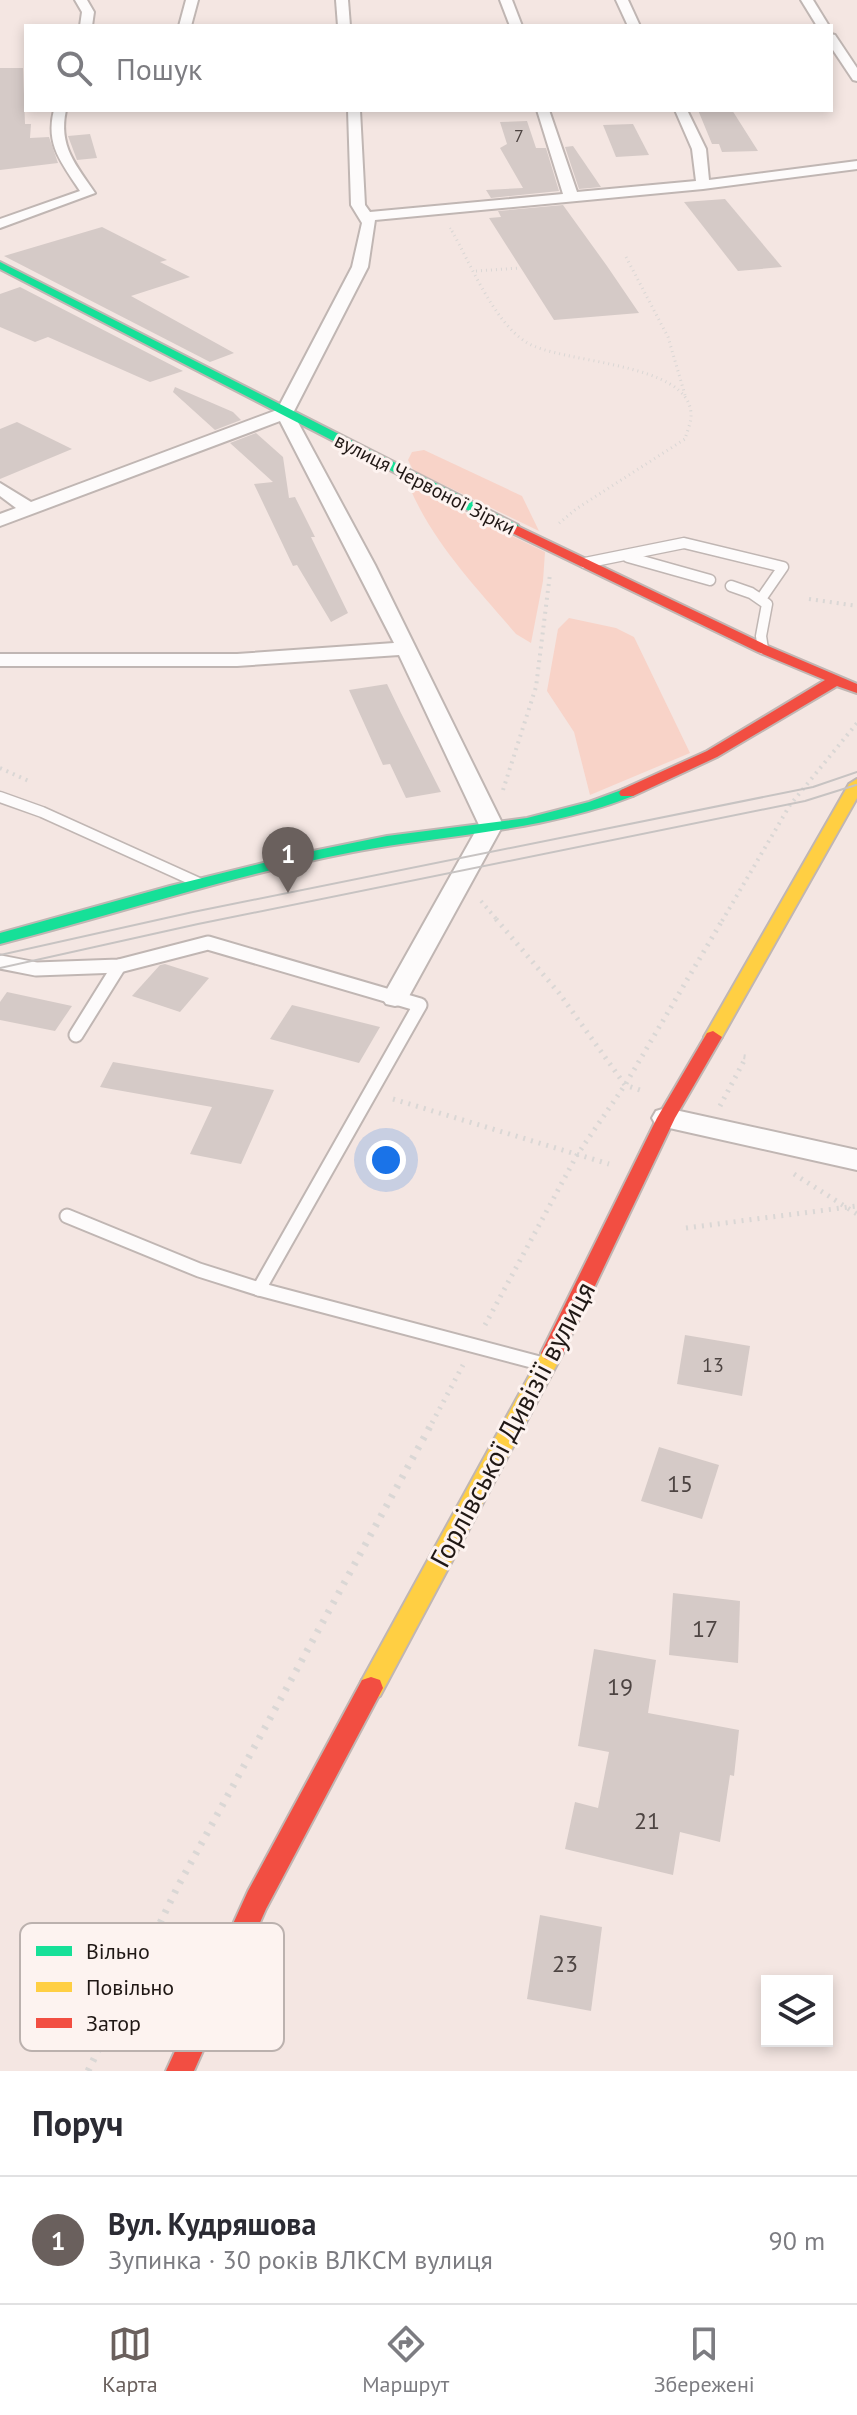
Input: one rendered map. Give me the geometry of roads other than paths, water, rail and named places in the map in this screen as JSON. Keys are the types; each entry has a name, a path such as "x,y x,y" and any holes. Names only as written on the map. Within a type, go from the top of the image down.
{"street":[{"path":"81,0 88,12 86,24"},
{"path":"186,24 192,0"},
{"path":"342,0 344,24"},
{"path":"506,0 515,24"},
{"path":"622,0 633,24"},
{"path":"807,0 822,24"},
{"path":"833,41 857,77"},
{"path":"0,224 88,193 58,149 55,125 59,112"},
{"path":"0,520 284,413 360,267 369,223 358,205 354,112"},
{"path":"544,112 571,197"},
{"path":"682,112 699,149 703,185"},
{"path":"365,217 703,185 857,165"},
{"name":"вулиця Червоної Зірки","path":"0,265 582,563 763,649 857,689"},
{"path":"284,413 317,470 407,648 491,825"},
{"path":"0,488 28,508"},
{"path":"0,660 266,659 407,648"},
{"path":"0,939 201,884 354,847 555,817 607,802 712,754 834,681"},
{"name":"Горлівської Дивізії вулиця","path":"247,1923 546,1365 666,1118 857,784"},
{"path":"395,998 491,825"},
{"path":"666,1118 857,1160"},
{"name":"Горлівської Дивізії вулиця","path":"180,2071 189,2051"}],"lane":[{"path":"582,563 684,543 783,567 763,596"},
{"path":"625,556 710,580"},
{"path":"731,586 763,596 769,609 760,632 763,649"},
{"path":"0,797 42,812 201,884"},
{"path":"0,962 36,969 119,966 208,943 420,1005 259,1289"},
{"path":"76,1035 119,966"},
{"path":"67,1216 199,1270 259,1289 546,1365"}],"tram line":[{"path":"0,955 193,912 813,787 857,772"},
{"path":"0,968 198,924 805,801 856,785"}],"place":[{"name":"Вул. Кудряшова","path":"288,893"}]}
